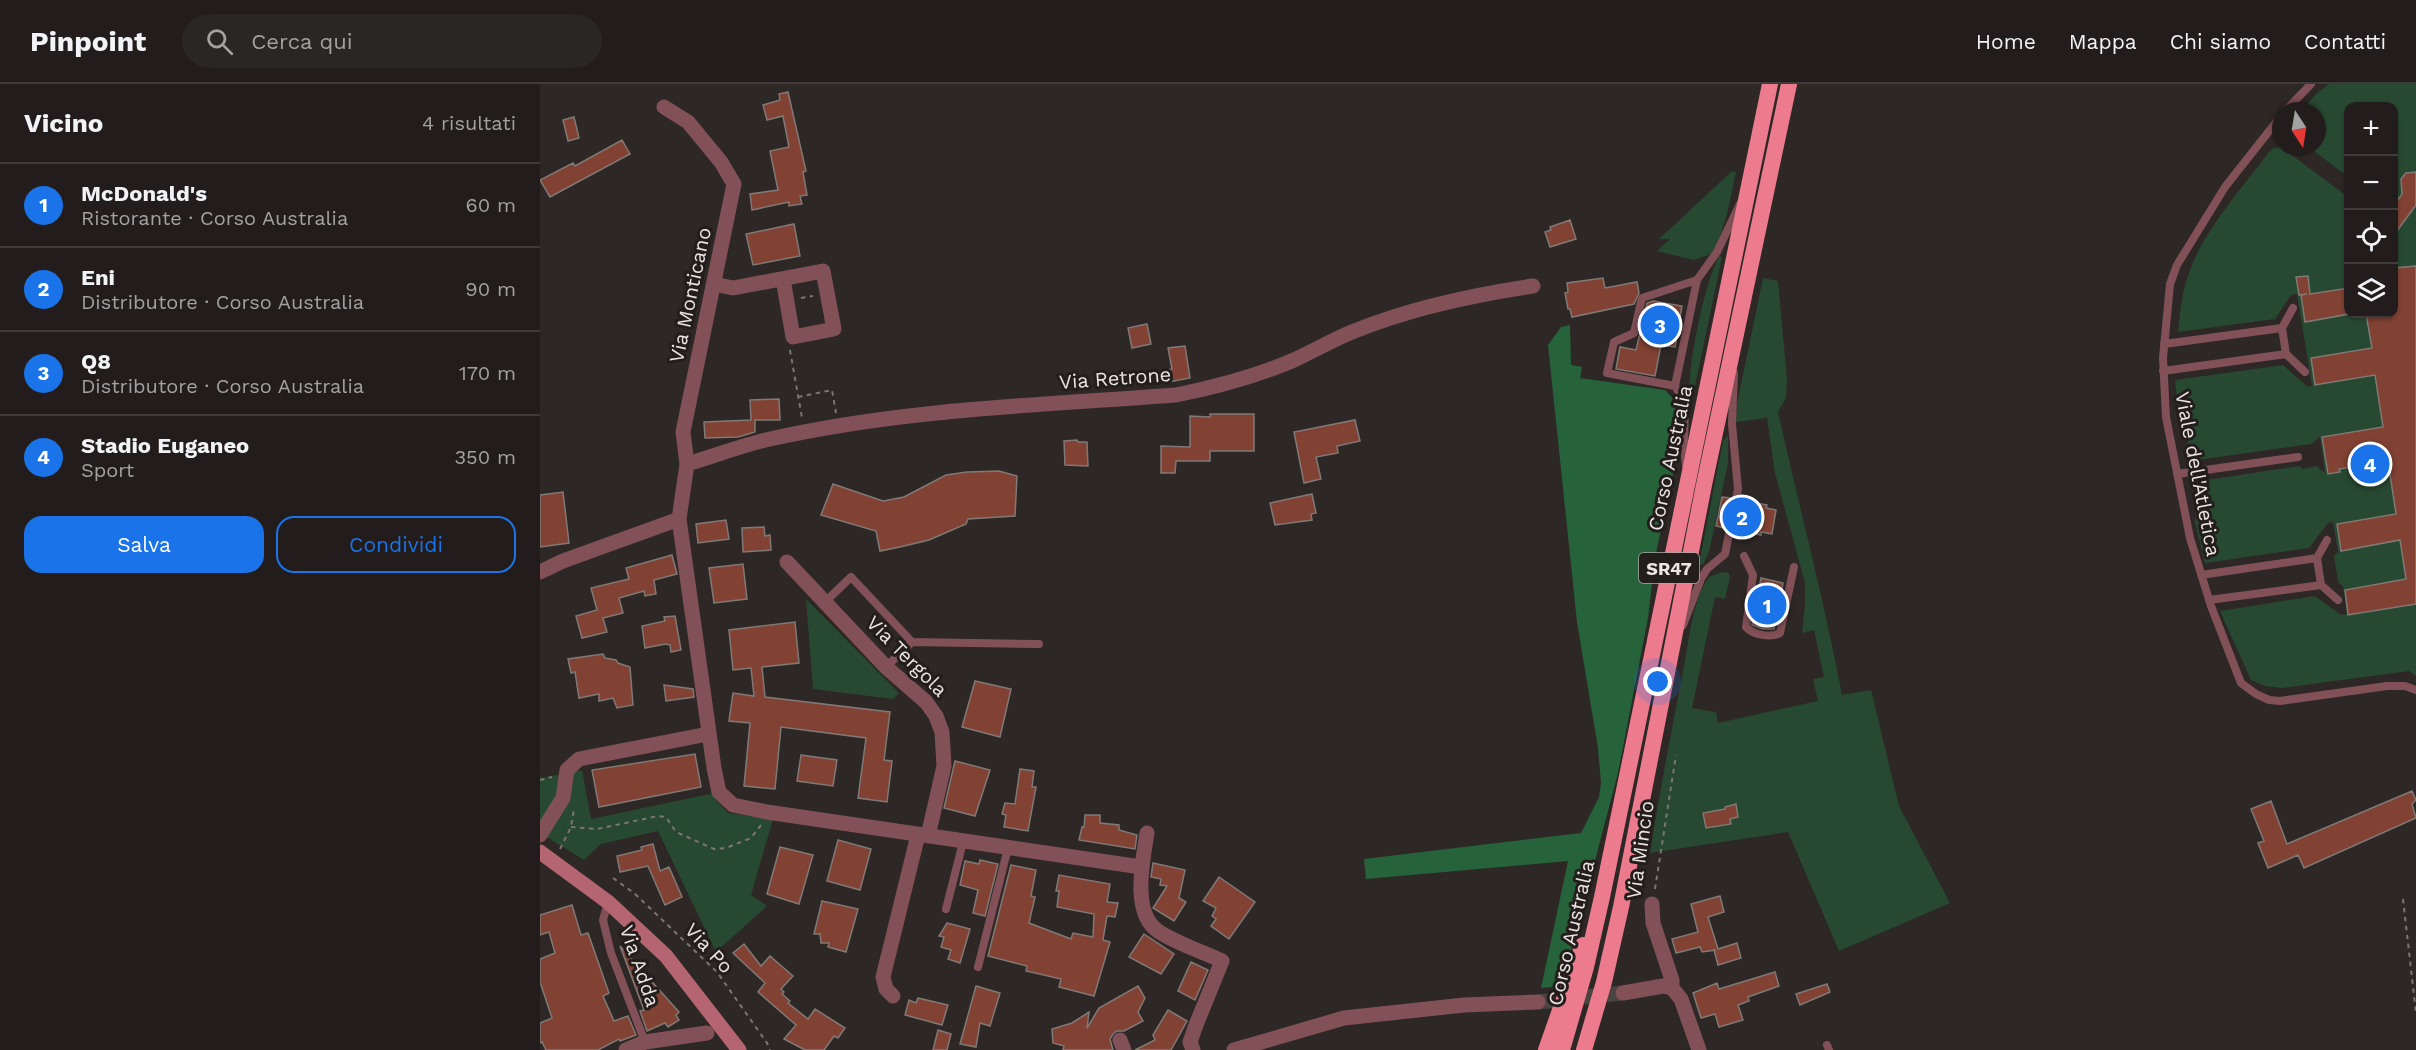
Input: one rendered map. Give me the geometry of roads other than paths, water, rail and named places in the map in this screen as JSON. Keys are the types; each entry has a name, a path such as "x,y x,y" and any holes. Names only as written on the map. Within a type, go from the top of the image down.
{"highway":[{"name":"Corso Australia","path":"1562,1050 1586,967 1602,897 1770,84"},
{"name":"Corso Australia","path":"1584,1050 1604,982 1704,485 1789,84"},
{"name":"SR47","path":"1546,1050 1562,1010 1574,967 1602,897"},
{"name":"SR47","path":"1596,1050 1604,982"}],"main road":[{"path":"540,852 608,902 666,956 739,1050"}],"street":[{"name":"Via Monticano","path":"664,107 688,122 721,162 734,184 682,432 687,464 679,519"},
{"path":"714,284 733,288 823,271 834,329 794,337 783,279"},
{"name":"Via Retrone","path":"687,464 768,439 850,423 923,414 1176,395 1216,387 1293,360 1352,331 1411,312 1472,295 1533,286"},
{"path":"540,572 563,561 679,519 708,734 719,792 733,805 923,836 1142,867"},
{"name":"Via Tergola","path":"787,562 886,666 926,702 936,716 942,732 944,766 883,977 886,989 893,996"},
{"path":"540,835 563,798 567,770 579,759 708,734"},
{"path":"1148,833 1142,867 1142,904 1149,922 1157,931 1222,961 1190,1042 1192,1050"},
{"name":"Via Mincio","path":"1652,904 1653,923 1672,980 1672,988 1681,999 1699,1050"},
{"path":"1623,993 1663,987 1672,988"},
{"path":"1233,1050 1344,1018 1464,1005 1538,1002"},
{"path":"626,1050 645,1042 707,1033"}],"lane":[{"path":"2294,102 2311,84"},
{"name":"Viale dell'Atletica","path":"2272,127 2225,187 2177,265 2170,284 2163,371 2166,417 2190,538 2209,600 2241,683 2262,697 2280,701 2388,686 2405,686 2416,690"},
{"path":"1687,477 1684,446 1685,404 1676,386 1696,280 1717,252 1749,187"},
{"path":"1676,386 1607,373 1614,342 1634,333 1642,298 1696,280"},
{"path":"2293,308 2282,328 2286,354 2305,372"},
{"path":"2164,344 2282,328"},
{"path":"1671,655 1701,579 1707,569 1725,554 1734,510 1738,489 1732,424 1735,389 1733,351"},
{"path":"2163,371 2286,354"},
{"path":"2177,474 2298,457"},
{"path":"2327,540 2317,558 2321,585 2338,600"},
{"path":"1744,556 1753,575 1746,627 1751,632 1775,636 1780,633 1794,567"},
{"path":"2201,575 2317,558"},
{"path":"825,602 851,577 912,642"},
{"path":"2209,600 2321,585"},
{"path":"886,666 912,642 1039,644"},
{"path":"946,909 963,842"},
{"path":"978,967 1008,848"},
{"name":"Via Adda","path":"608,902 603,920 610,953 645,1042"}],"tunnel":[{"path":"1538,1002 1623,993"}],"place":[{"name":"Q8","path":"1660,325"},
{"name":"Stadio Euganeo","path":"2370,464"},
{"name":"Eni","path":"1742,517"},
{"name":"McDonald's","path":"1767,605"}]}
